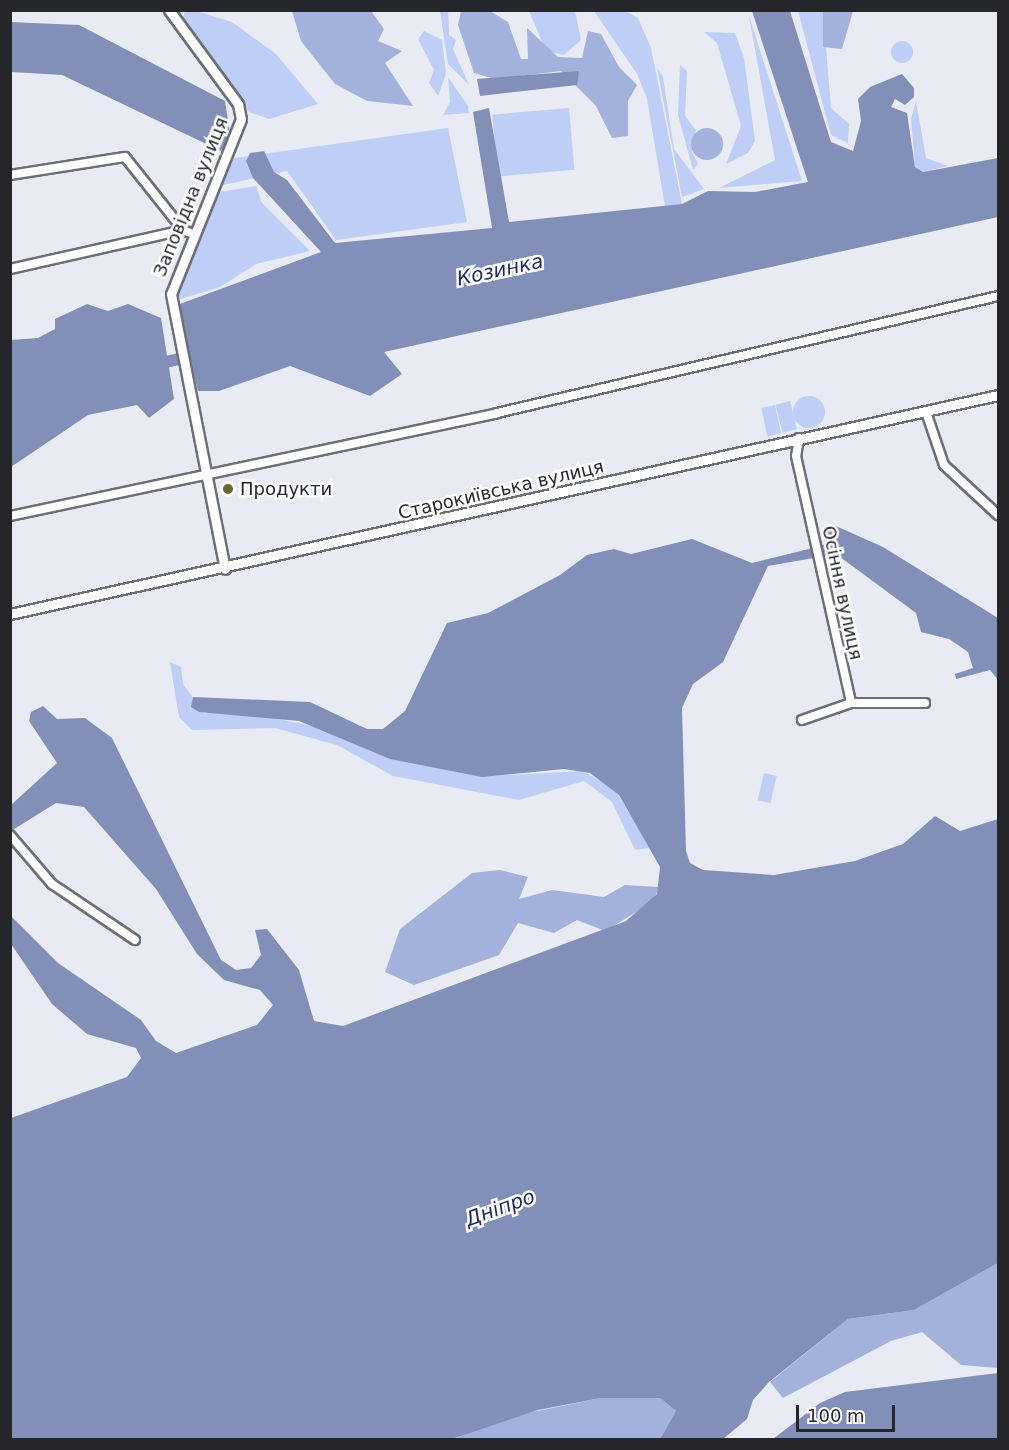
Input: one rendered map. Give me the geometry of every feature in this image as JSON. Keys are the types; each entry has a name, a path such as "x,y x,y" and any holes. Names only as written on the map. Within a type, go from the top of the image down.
{"street":[{"name":"Заповідна вулиця","path":"169,10 238,104 241,119 175,277 172,310 187,396 225,569"},
{"path":"10,175 125,157 183,230 193,234"},
{"path":"10,269 183,230"},
{"path":"10,516 999,296"},
{"name":"Старокиївська вулиця","path":"10,614 225,569 799,438 999,395"},
{"path":"926,412 944,465 999,515"},
{"name":"Осіння вулиця","path":"799,438 796,456 850,704"},
{"path":"802,720 850,704 925,703"},
{"path":"12,838 61,891 135,940"}],"shaded area":[{"path":"193,10 232,22 276,54 318,104 269,119 249,112 182,20 185,11"},
{"path":"292,11 371,11 384,29 378,41 402,51 385,63 413,106 367,101 335,84 301,41"},
{"path":"440,11 448,11 449,35 456,40 453,49 469,85 448,64"},
{"path":"461,11 490,11 508,22 521,59 528,59 527,28 558,57 582,58 588,31 601,34 619,67 637,85 628,101 628,136 612,138 596,106 561,71 495,79 474,73 458,25"},
{"path":"529,11 575,11 581,40 564,55 546,51"},
{"path":"594,11 625,11 638,18 651,48 682,204 665,206 647,99 637,74"},
{"path":"798,11 823,11 831,108 849,124 848,143 831,135"},
{"path":"823,11 853,11 842,49 823,47"},
{"path":"749,16 802,181 719,188 775,160"},
{"path":"424,31 442,40 446,74 438,96 429,83 434,70 418,39"},
{"path":"704,32 735,33 744,58 755,141 748,153 726,164 741,126 717,43"},
{"path":"902,41 910,44 913,52 910,60 902,63 894,60 891,52 894,44"},
{"path":"680,65 687,71 685,116 696,130 692,152 698,164 693,170 678,115"},
{"path":"657,68 663,77 674,149 704,189 682,197"},
{"path":"448,77 468,106 469,113 443,115 450,102"},
{"path":"916,101 926,158 948,166 922,172 915,166 911,119"},
{"path":"569,108 574,170 498,176 492,115"},
{"path":"448,128 467,222 336,240 287,171 219,186 234,158"},
{"path":"707,128 718,133 723,144 718,155 707,160 696,155 691,144 696,133"},
{"path":"256,186 262,203 310,251 256,264 220,287 177,300 175,291 214,193"},
{"path":"809,396 820,401 825,412 820,423 809,428 798,423 793,412 798,401"},
{"path":"790,401 797,429 782,433 775,405"},
{"path":"775,405 781,433 767,436 761,408"},
{"path":"170,662 181,667 183,684 204,713 243,712 322,728 386,757 488,776 582,771 614,788 650,848 635,850 612,802 584,781 519,800 393,776 337,745 275,728 192,730 179,717"},
{"path":"764,773 777,776 770,803 758,800"},
{"path":"500,870 528,877 519,899 552,890 604,897 625,885 660,887 651,903 605,931 577,920 554,933 518,923 499,955 414,985 385,972 400,929 472,873"},
{"path":"998,1263 998,1368 961,1365 922,1332 891,1341 783,1398 770,1382 848,1319 914,1310"},
{"path":"601,1398 660,1398 676,1411 660,1439 452,1440 498,1419"}],"water":[{"path":"752,11 790,11 831,142 853,151 861,121 858,99 870,87 902,74 914,88 914,97 905,105 895,99 891,107 907,113 915,167 923,172 998,158 998,217 384,352 402,374 370,396 290,366 219,391 198,391 177,305 321,252 253,178 246,161 250,153 264,151 274,172 287,180 335,243 492,228 473,112 489,108 509,222 682,204 708,191 755,192 808,182"},
{"path":"10,22 79,25 225,101 230,133 221,151 62,75 11,72"},
{"path":"579,71 577,85 480,96 477,79"},
{"path":"87,304 108,311 128,304 161,318 174,399 149,418 137,405 88,415 11,467 11,340 38,338 55,329 55,319"},
{"name":"Дніпро","path":"836,526 883,547 998,618 998,680 990,670 956,679 955,674 973,668 968,652 949,639 921,632 916,613 836,554 768,566 723,662 693,684 682,708 686,851 690,863 703,870 774,875 855,861 903,844 935,816 960,831 998,819 998,1263 914,1310 848,1319 769,1382 753,1400 747,1419 723,1439 660,1439 676,1411 660,1398 601,1398 538,1410 452,1439 11,1439 11,1118 127,1077 141,1058 136,1048 87,1034 52,1004 11,944 10,915 58,963 141,1020 156,1041 176,1053 257,1025 273,1005 260,990 224,980 197,954 156,889 84,807 56,803 11,831 11,805 57,763 29,721 31,712 43,706 57,719 85,718 112,738 221,960 236,970 251,968 261,955 255,930 267,929 299,970 314,1021 343,1026 626,921 657,894 660,867 619,795 590,773 564,769 482,777 390,759 299,721 199,712 191,707 193,697 310,702 367,729 383,729 405,711 447,623 488,613 560,575 587,555 614,549 631,554 692,539 752,563 821,546 827,543 826,530"},
{"path":"998,1373 998,1439 773,1439 820,1403 845,1392"}],"waterway":[{"name":"Козинка","path":"152,365 206,353"}],"place":[{"name":"Продукти","path":"228,489"}]}
